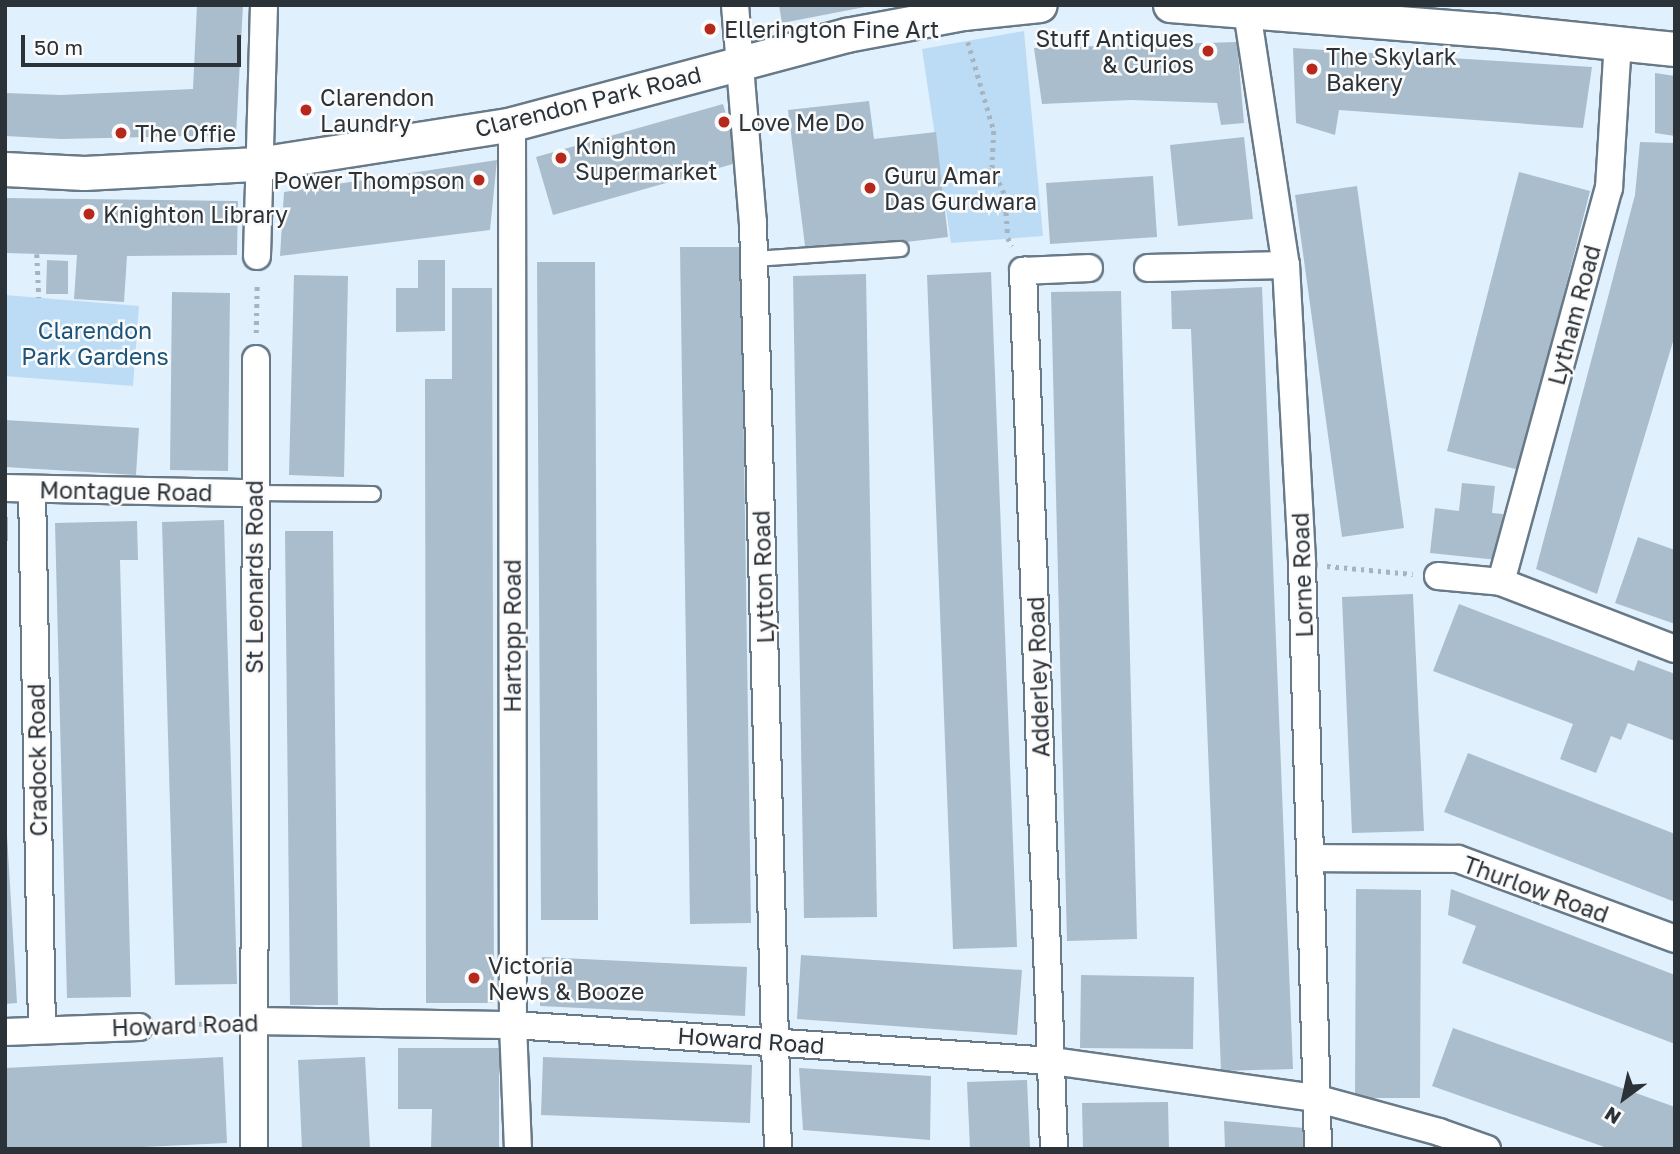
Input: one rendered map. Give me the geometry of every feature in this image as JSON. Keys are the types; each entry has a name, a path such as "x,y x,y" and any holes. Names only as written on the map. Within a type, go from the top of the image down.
{"street":[{"path":"257,257 264,5"},
{"name":"Lytton Road","path":"735,5 754,259 778,1149"},
{"name":"Clarendon Park Road","path":"5,169 84,173 258,164 512,124 846,35 963,13 1040,5"},
{"path":"1170,5 1246,7 1675,49"},
{"name":"Lorne Road","path":"1246,7 1286,265 1302,564 1318,1149"},
{"name":"Lytham Road","path":"1501,582 1609,188 1618,42"},
{"name":"Hartopp Road","path":"512,124 513,1026 518,1149"},
{"path":"1148,268 1286,265"},
{"name":"Adderley Road","path":"1055,1149 1023,271 1089,268"},
{"name":"St Leonards Road","path":"254,1149 256,359"},
{"name":"Montague Road","path":"5,488 254,493"},
{"name":"Cradock Road","path":"32,489 43,1030"},
{"path":"1438,576 1501,582 1675,649"},
{"name":"Thurlow Road","path":"1310,858 1458,859 1675,939"},
{"name":"Howard Road","path":"254,1021 513,1026 1052,1061 1315,1098 1439,1132 1487,1149"},
{"name":"Howard Road","path":"5,1031 139,1027"}],"lane":[{"path":"754,259 901,249"},
{"name":"Montague Road","path":"254,493 373,494"}],"path":[{"path":"968,41 994,131 992,167 1004,195 1008,238"},
{"path":"37,254 38,298"},
{"path":"256,359 257,257"},
{"path":"1302,564 1438,576"},
{"name":"Howard Road","path":"139,1027 254,1021"}],"green space":[{"path":"1024,31 1043,236 951,243 922,49"},
{"name":"Clarendon Park Gardens","path":"5,295 139,306 133,386 5,376"}],"building":[{"path":"197,5 243,5 236,135 61,139 5,136 5,93 61,95 193,89"},
{"path":"779,5 864,5 865,7 782,23"},
{"path":"1237,42 1244,123 1221,125 1217,103 1131,100 1042,104 1034,48"},
{"path":"1293,48 1592,67 1583,128 1339,110 1335,135 1296,123"},
{"path":"1655,73 1675,76 1675,136 1655,133"},
{"name":"Guru Amar Das Gurdwara","path":"869,101 874,139 936,132 948,237 806,254 788,110"},
{"path":"723,104 740,162 553,215 536,157"},
{"path":"1244,137 1253,219 1178,226 1170,145"},
{"path":"1640,142 1675,143 1675,335 1597,594 1536,569 1635,195"},
{"path":"497,160 490,230 280,256 284,192"},
{"path":"1519,172 1590,191 1519,470 1447,451"},
{"path":"1153,176 1157,237 1050,244 1046,183"},
{"path":"1357,186 1404,528 1342,537 1295,195"},
{"path":"5,198 238,201 237,255 127,256 124,302 74,299 77,255 5,253"},
{"path":"680,247 741,247 751,923 690,924"},
{"path":"47,260 68,261 68,294 46,294"},
{"path":"418,260 445,260 445,331 396,332 396,288 418,288"},
{"path":"537,262 595,262 598,920 541,920"},
{"path":"991,272 1017,947 953,949 927,275"},
{"path":"866,274 877,917 804,918 793,276"},
{"path":"294,275 348,276 344,477 289,475"},
{"path":"1262,287 1293,1069 1221,1071 1191,329 1172,329 1171,291"},
{"path":"452,288 492,288 494,1003 426,1003 425,379 452,379"},
{"path":"1121,291 1137,939 1067,941 1051,292"},
{"path":"172,292 230,293 228,471 170,470"},
{"path":"5,420 139,428 136,475 5,467"},
{"path":"1462,483 1495,486 1492,513 1503,514 1498,560 1430,553 1435,508 1459,511"},
{"path":"5,517 8,517 8,541 5,541"},
{"path":"224,520 237,984 175,985 162,522"},
{"path":"137,521 138,560 120,560 131,997 67,998 55,523"},
{"path":"285,531 333,531 338,1005 290,1005"},
{"path":"1638,537 1675,550 1675,624 1615,603"},
{"path":"1413,594 1424,831 1352,833 1342,597"},
{"path":"1459,604 1634,671 1638,660 1675,674 1675,741 1628,723 1621,740 1611,736 1596,773 1560,759 1573,724 1433,671"},
{"path":"1468,753 1675,834 1675,902 1444,812"},
{"path":"5,801 17,1003 5,1004"},
{"path":"1356,889 1421,890 1420,1098 1355,1098"},
{"path":"1451,889 1675,975 1675,1044 1462,963 1476,926 1448,915"},
{"path":"801,955 1022,970 1017,1035 797,1019"},
{"path":"542,957 747,967 745,1016 540,1006"},
{"path":"1081,975 1194,977 1193,1049 1080,1048"},
{"path":"1453,1028 1675,1107 1675,1149 1610,1149 1432,1086"},
{"path":"398,1048 499,1048 499,1149 431,1149 432,1109 398,1109"},
{"path":"223,1057 227,1143 101,1149 5,1149 5,1068"},
{"path":"365,1057 370,1149 302,1149 298,1060"},
{"path":"543,1057 752,1065 750,1123 541,1115"},
{"path":"799,1068 931,1076 930,1140 803,1130"},
{"path":"1027,1080 1030,1149 970,1149 967,1082"},
{"path":"1168,1102 1169,1149 1083,1149 1082,1103"},
{"path":"1224,1121 1304,1128 1305,1149 1225,1149"}],"place":[{"name":"Ellerington Fine Art","path":"710,29"},
{"name":"Stuff Antiques & Curios","path":"1208,51"},
{"name":"The Skylark Bakery","path":"1312,69"},
{"name":"Clarendon Laundry","path":"306,110"},
{"name":"Love Me Do","path":"724,122"},
{"name":"The Offie","path":"121,133"},
{"name":"Knighton Supermarket","path":"561,158"},
{"name":"Power Thompson","path":"479,180"},
{"name":"Guru Amar Das Gurdwara","path":"870,188"},
{"name":"Knighton Library","path":"89,214"},
{"name":"Victoria News & Booze","path":"474,978"}]}
